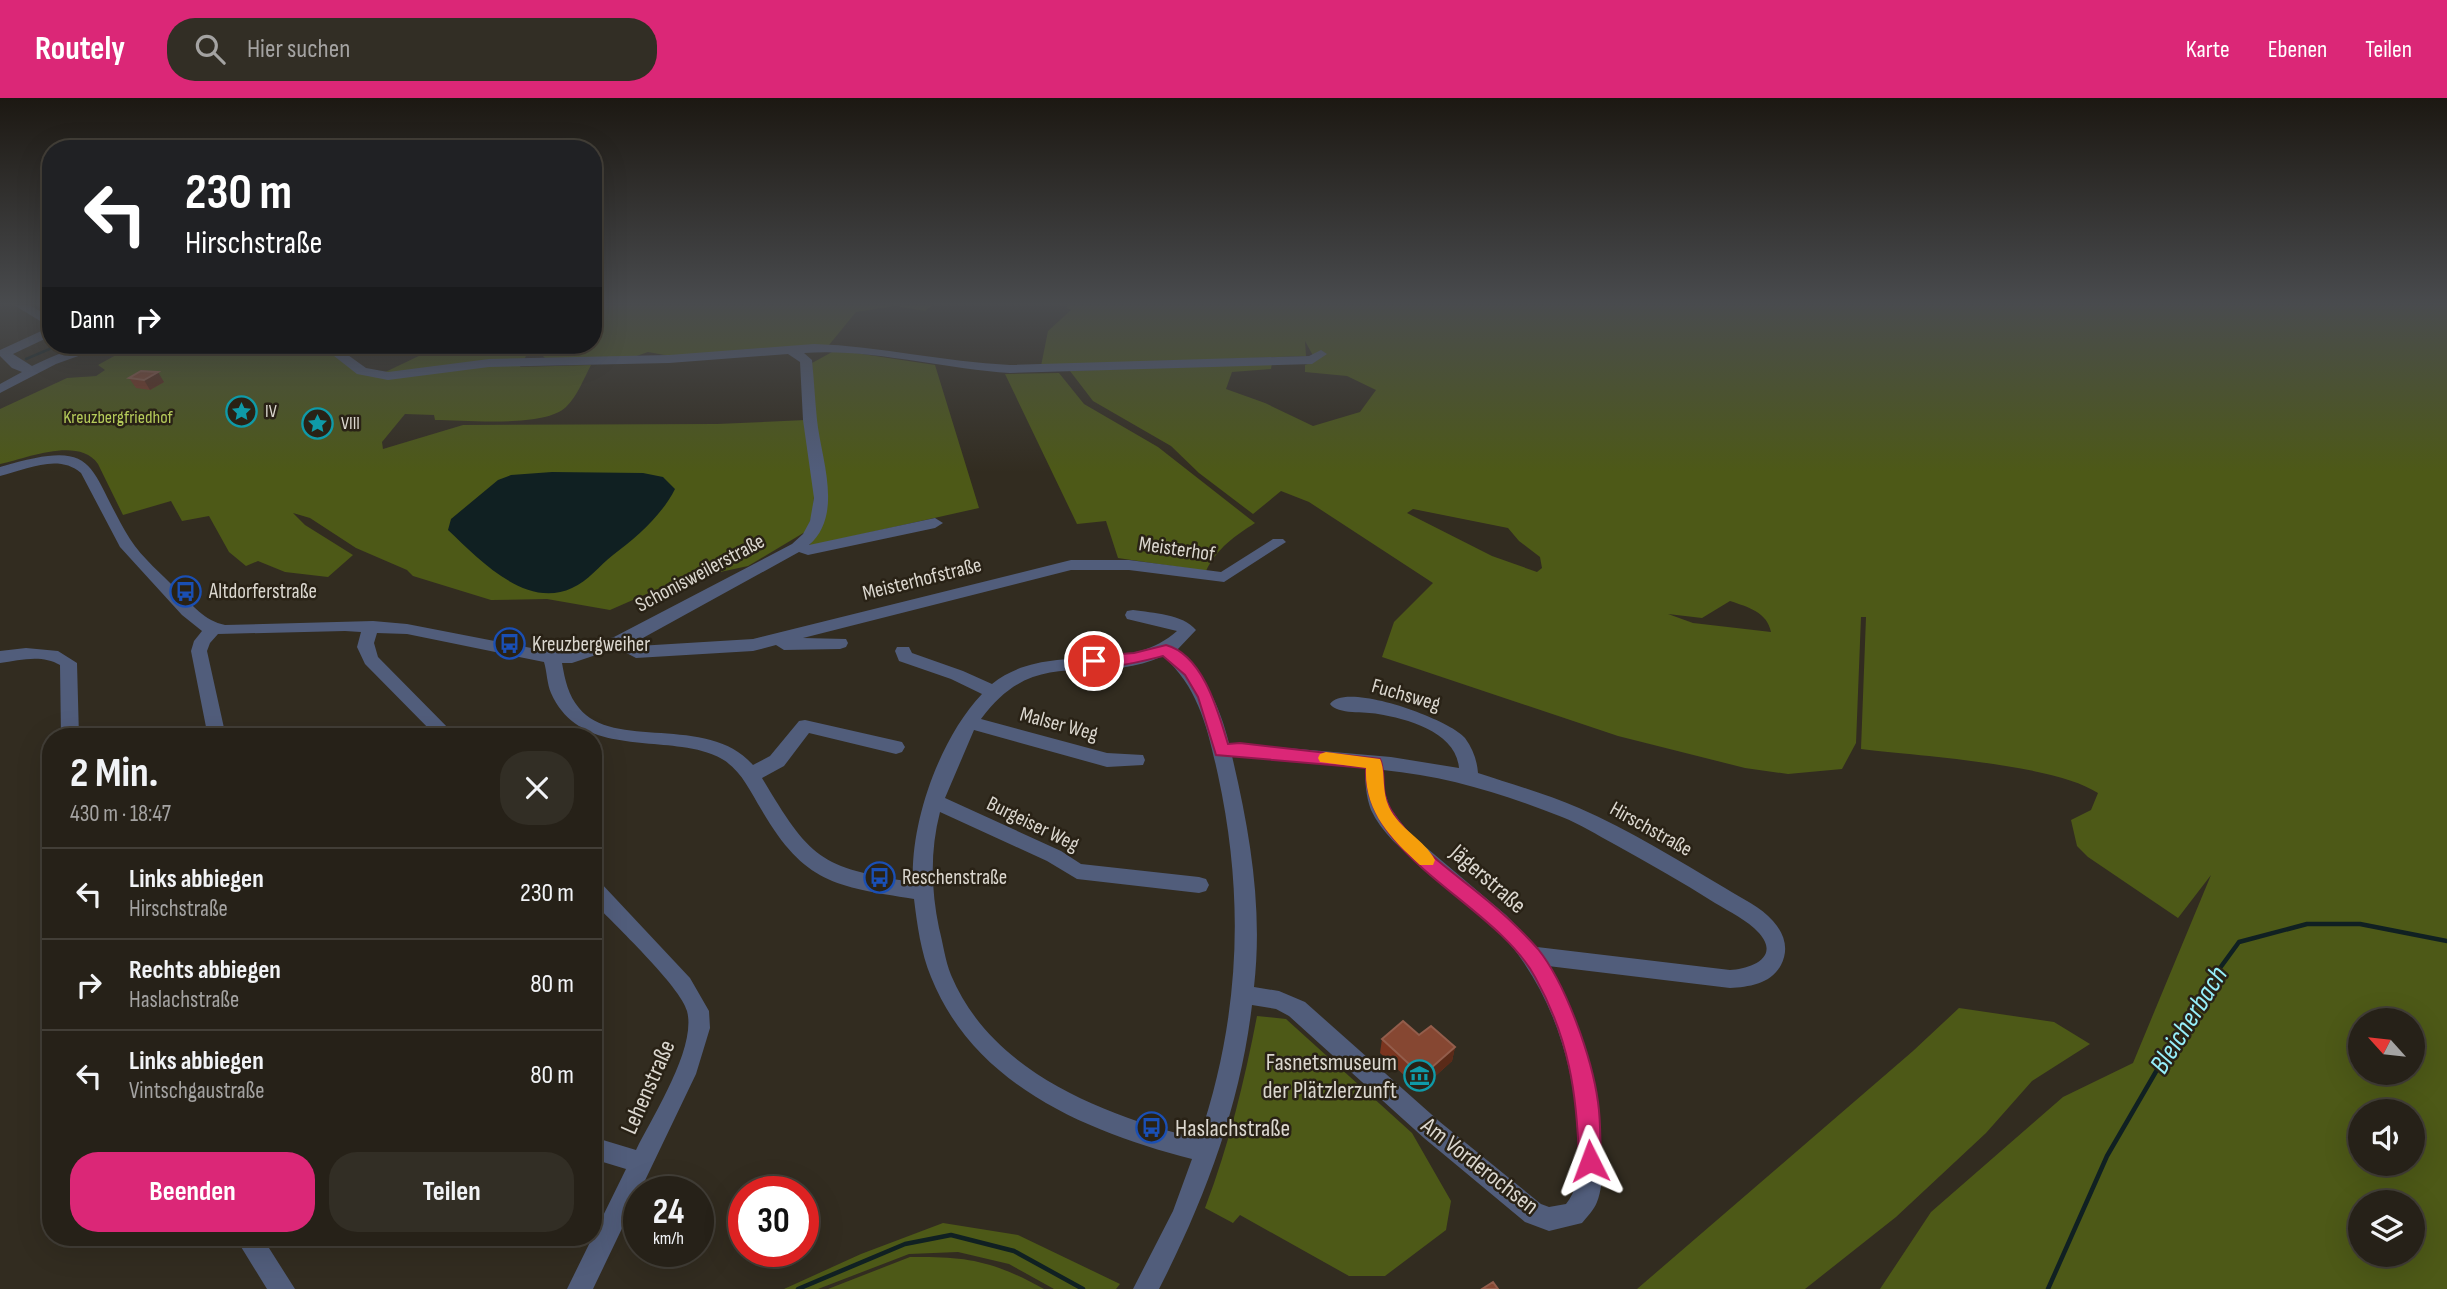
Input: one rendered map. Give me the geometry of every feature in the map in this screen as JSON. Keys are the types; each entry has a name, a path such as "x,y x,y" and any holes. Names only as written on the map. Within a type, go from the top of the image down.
{"street":[{"path":"13,361 27,370"},
{"path":"0,376 52,361"},
{"path":"347,361 362,371 388,376 489,363 598,361"},
{"name":"Schonisweilerstraße","path":"214,629 373,626 407,629 552,658 592,652 620,640 797,547 809,537 818,521 821,498 810,421 806,361"},
{"path":"924,361 971,367 1037,370 1298,361"},
{"path":"0,389 27,370"},
{"path":"0,472 51,460 72,461 87,471 125,544 188,611 214,629 202,642 199,651 215,728"},
{"name":"Schonisweilerstraße","path":"797,547 808,550 935,523"},
{"name":"Meisterhof","path":"1102,562 1125,562 1224,577 1278,542"},
{"name":"Meisterhofstraße","path":"753,645 1071,565 1102,562"},
{"path":"1133,615 1175,623 1188,630 1180,641 1166,650 1134,659 1049,664 1021,673 993,692 971,723 933,801 922,843 923,892 941,978 961,1013 990,1049 1016,1072 1096,1119 1167,1143 1207,1152"},
{"path":"373,626 364,638 365,649 372,660 439,728"},
{"name":"Meisterhofstraße","path":"620,640 626,648 636,652 840,643"},
{"path":"1146,1289 1185,1210 1207,1152 1231,1061 1243,995 1247,892 1236,813 1222,750 1206,697 1191,672 1166,650"},
{"path":"903,651 905,657 957,675 993,692"},
{"path":"0,657 39,653 61,657 68,663 70,728"},
{"path":"552,658 559,694 569,710 597,728"},
{"name":"Fuchsweg","path":"1339,704 1357,704 1429,720 1449,733 1463,747 1470,766 1469,777"},
{"name":"Malser Weg","path":"971,723 1107,760 1136,760"},
{"path":"751,775 777,761 805,726 896,747"},
{"path":"602,731 708,746 725,752 741,763 751,775 780,826 814,863 857,881 923,892"},
{"name":"Hirschstraße","path":"1222,750 1240,749 1374,763 1469,777 1572,813 1684,873 1751,914 1766,927 1776,950 1772,962 1763,972 1748,978 1730,979 1531,955"},
{"name":"Jägerstraße","path":"1374,763 1374,786 1381,810 1402,838 1499,921 1531,955 1543,972 1566,1021 1575,1046 1587,1102 1590,1161 1587,1198 1573,1215 1549,1219"},
{"name":"Burgeiser Weg","path":"933,801 1054,856 1077,871 1199,885"},
{"name":"Lehenstraße","path":"602,898 670,970 697,1007 699,1027 695,1048 602,1245"},
{"name":"Am Vorderochsen","path":"1243,995 1279,1000 1297,1009 1432,1130 1534,1214 1549,1219"},
{"path":"602,1151 643,1163"},
{"path":"253,1246 282,1289"},
{"name":"Lehenstraße","path":"580,1289 602,1246"}],"green space":[{"name":"Kreuzbergfriedhof","path":"106,361 351,361 379,375 409,361 524,361 520,367 591,365 574,398 555,414 504,421 435,420 434,415 405,414 382,442 383,449 463,425 717,424 806,420 813,478 813,508 805,532 748,566 674,582 610,610 547,599 491,600 413,576 407,570 356,548 310,518 293,513 305,525 353,555 328,577 285,572 258,561 246,566 229,552 209,516 182,521 171,501 123,515 98,464 78,451 37,454 0,464 0,409 67,378 96,376 105,370 98,365"},
{"path":"816,361 906,361 935,365 979,508 809,546 819,528 812,363"},
{"path":"1042,361 1185,361 1041,366"},
{"path":"1316,361 2447,361 2447,1289 1880,1289 1931,1212 2063,1097 2133,1063 2211,875 2178,918 2088,857 2077,846 2071,820 2091,810 2098,793 2078,783 2019,768 1861,749 1866,617 1861,617 1856,743 1842,769 1788,774 1745,768 1618,736 1382,657 1394,622 1433,583 1309,502 1281,491 1253,514 1199,473 1171,446 1093,401 1070,371 1272,363 1271,369 1232,372 1226,389 1265,403 1313,426 1360,412 1376,390 1347,376 1305,372 1305,365","holes":["1413,509 1508,528 1519,541 1540,557 1542,568 1537,572 1492,556 1407,513","1730,601 1761,615 1771,632 1693,623 1668,614 1702,618"]},
{"path":"1059,373 1084,404 1158,447 1255,523 1221,549 1206,571 1118,558 1106,521 1077,524 1005,374"},
{"path":"1959,1008 2054,1022 2090,1044 2032,1081 1986,1133 1896,1217 1805,1289 1637,1289 1913,1051"},
{"path":"1257,1016 1286,1019 1412,1133 1451,1201 1446,1230 1385,1276 1349,1276 1240,1215 1233,1223 1205,1208 1235,1114"},
{"path":"943,1223 1018,1235 1120,1284 1116,1289 1054,1289 1009,1264 958,1252 909,1254 818,1289 784,1289 861,1254"},
{"path":"910,1257 980,1262 1010,1272 1044,1289 828,1289"}],"shaded area":[{"name":"Kreuzbergweiher","path":"552,472 643,473 663,477 675,489 648,525 583,581 572,588 554,593 537,592 504,578 448,530 451,519 498,480 511,475"}],"building":[{"path":"141,371 158,372 144,380 129,378"},
{"path":"1403,1021 1419,1035 1431,1026 1455,1047 1422,1076 1382,1039"},
{"path":"1493,1282 1498,1289 1482,1289"}],"waterway":[{"name":"Bleicherbach","path":"2048,1289 2107,1156 2201,994 2239,942 2307,924 2360,924 2447,941"},
{"path":"798,1289 905,1244 951,1235 1014,1251 1083,1289"}],"slow traffic":[{"path":"1326,758 1374,763 1374,786 1381,810 1402,838 1426,860"}],"place":[{"name":"IV","path":"242,411"},
{"name":"VIII","path":"318,423"},
{"name":"Altdorferstraße","path":"186,591"},
{"name":"Kreuzbergweiher","path":"509,644"},
{"name":"Reschenstraße","path":"879,877"},
{"name":"Fasnetsmuseum der Plätzlerzunft","path":"1420,1076"},
{"name":"Haslachstraße","path":"1152,1128"}],"route":[{"path":"1094,661 1134,659 1166,650 1191,672 1206,697 1222,750 1240,749 1374,763 1374,786 1381,810 1402,838 1499,921 1543,972 1561,1008 1575,1046 1587,1102 1590,1161"}]}
